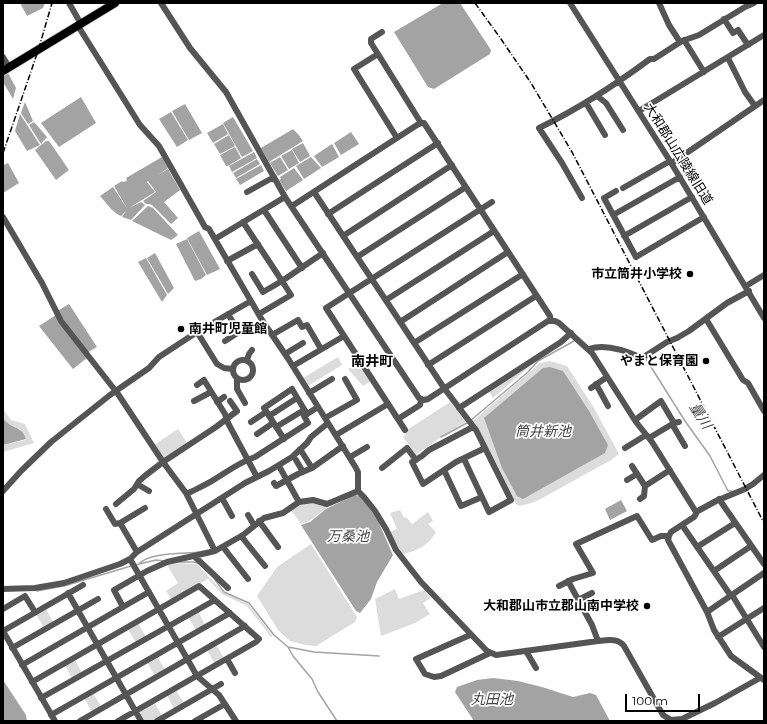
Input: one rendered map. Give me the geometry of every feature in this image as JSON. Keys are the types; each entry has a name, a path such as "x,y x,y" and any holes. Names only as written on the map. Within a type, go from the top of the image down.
{"main road":[{"path":"6,69 115,3"}],"street":[{"path":"69,3 80,25 136,119 162,151 193,206 228,261 251,301 350,457 358,472 358,491 379,518 396,550 430,593 487,651 496,654 615,640 622,643 664,715 671,720 682,719 762,679 734,659 718,637 707,612 668,540 671,532 694,517 696,512 719,499 749,487 764,475"},
{"path":"161,3 190,48 226,92 285,197 416,396 421,400 428,399 545,323 552,321 559,323 589,349 635,420 670,470 696,512"},
{"name":"大和郡山広陵線旧道","path":"570,3 671,162 764,318"},
{"path":"659,3 669,25 704,72"},
{"path":"582,198 562,163 539,128 586,103 620,82 650,59 682,41 699,35 754,3"},
{"path":"724,20 733,33 738,30 748,45"},
{"path":"382,32 371,39 371,43 421,123 424,123 427,126 552,321"},
{"path":"639,111 764,35"},
{"path":"378,54 354,69 397,138"},
{"path":"3,57 6,69"},
{"path":"728,58 745,92 755,106"},
{"path":"597,96 606,103 623,130"},
{"path":"623,188 671,162 764,100"},
{"path":"586,103 604,135"},
{"path":"292,206 421,123"},
{"path":"328,214 438,143"},
{"path":"343,236 452,165"},
{"path":"247,192 274,177"},
{"path":"613,215 680,177"},
{"path":"357,257 466,187"},
{"path":"616,191 604,198 636,257 704,217"},
{"path":"314,192 428,365 471,423 511,500 489,512 464,458"},
{"path":"214,239 285,197"},
{"path":"624,236 692,197"},
{"path":"405,430 326,308 492,202"},
{"path":"264,210 302,268"},
{"path":"3,218 42,283 61,321 116,391 163,462 187,494 215,551"},
{"path":"243,222 291,295 259,314"},
{"path":"386,300 494,231"},
{"path":"228,261 258,244"},
{"path":"400,322 508,252"},
{"path":"252,274 263,292 323,253"},
{"path":"414,343 523,274"},
{"path":"589,349 606,348 622,350 642,358 667,342 689,331 764,275"},
{"path":"428,365 536,296"},
{"path":"3,491 51,442 116,391 149,368 159,357 197,332 251,301"},
{"path":"225,341 239,332 228,314"},
{"path":"706,319 743,380 748,383 764,411"},
{"path":"272,335 298,320 302,327 307,325 321,349"},
{"path":"197,332 217,364 219,366 232,369"},
{"path":"459,408 571,334"},
{"path":"293,366 344,336"},
{"path":"285,354 303,343"},
{"path":"247,360 252,350"},
{"path":"242,359 247,360 256,370 249,378 243,380 237,379 233,375 232,369 237,361 242,359"},
{"path":"607,377 593,386 608,406"},
{"path":"237,379 237,389 245,403"},
{"path":"310,393 332,379"},
{"path":"197,385 204,380 257,477"},
{"path":"3,589 34,588 64,583 131,561 137,552 245,483 292,458 327,421 357,400 345,380"},
{"path":"187,494 247,459 255,457 284,439 308,423 304,416 305,412 292,389 264,408 284,439"},
{"path":"194,402 211,392"},
{"path":"217,402 224,397"},
{"path":"251,422 297,398"},
{"path":"398,419 420,405 421,400"},
{"path":"116,504 128,495 146,475 163,462 211,431 237,411 230,401"},
{"path":"635,420 661,401 675,423 685,446"},
{"path":"336,435 388,404"},
{"path":"257,434 318,407"},
{"path":"471,423 412,462 423,484 464,458 485,448"},
{"path":"625,448 675,423"},
{"path":"274,483 276,486 312,468 343,446"},
{"path":"350,457 367,447"},
{"path":"382,468 407,448 416,460"},
{"path":"300,449 312,468"},
{"path":"296,460 303,472"},
{"path":"278,466 299,502"},
{"path":"632,466 645,486 644,496 640,499"},
{"path":"444,470 462,506 482,497"},
{"path":"645,486 670,470"},
{"path":"627,480 637,474"},
{"path":"137,484 149,491"},
{"path":"123,607 114,590 138,572 170,561 215,551 269,516 283,513 299,502 314,500 327,504 358,491"},
{"path":"222,498 232,516"},
{"path":"719,499 764,564"},
{"path":"106,509 115,524 120,523 146,508"},
{"path":"248,515 276,545 268,547"},
{"path":"559,586 568,581 593,573 576,544 588,538 637,516 652,540 661,536 669,536"},
{"path":"120,523 137,552"},
{"path":"697,547 735,523"},
{"path":"682,525 731,595 764,647"},
{"path":"240,536 265,566"},
{"path":"714,571 751,546"},
{"path":"223,547 248,579"},
{"path":"194,556 228,588"},
{"path":"131,561 196,676 219,695 235,721"},
{"path":"707,612 764,573"},
{"path":"568,581 592,625 598,641"},
{"path":"55,721 3,631 83,585"},
{"path":"32,682 199,586 259,639 227,659 118,721"},
{"path":"22,665 149,592"},
{"path":"68,593 141,721"},
{"path":"578,600 592,593"},
{"path":"3,609 25,596 35,612"},
{"path":"12,648 98,599"},
{"path":"42,698 215,600"},
{"path":"718,637 764,608"},
{"path":"51,715 230,613"},
{"path":"80,721 245,626"},
{"path":"470,634 416,659 425,674 434,677 441,676 490,653"},
{"path":"526,651 536,668"},
{"path":"227,659 235,673"},
{"path":"157,721 221,684"},
{"path":"195,721 225,704"}],"shaded area":[{"path":"338,357 342,365 308,386 303,378"},
{"path":"541,357 493,398 488,391"},
{"name":"筒井新池","path":"550,361 567,366 594,408 619,454 543,498 520,506 517,505 512,498 476,424 473,421 540,363"},
{"path":"359,362 371,381 363,386 348,369"},
{"path":"450,402 466,422 416,455 403,437 406,435 404,432"},
{"path":"3,409 11,420 25,424 34,443 3,452 3,445 26,440 20,429 5,421"},
{"path":"178,429 187,443 164,458 162,457 154,445"},
{"path":"308,502 328,507 309,521 301,524 291,510"},
{"path":"400,510 404,518 406,517 412,524 428,512 433,521 428,524 436,532 430,541 422,547 412,552 402,554 389,532 397,529 390,513"},
{"path":"311,544 357,617 355,622 316,646 290,641 278,630 257,596 277,567"},
{"path":"174,563 197,564 223,592 248,604 273,636 271,637 247,606 222,594 208,579 172,600 166,591 178,583 167,565"},
{"path":"395,589 399,599 424,590 431,598 423,603 430,614 415,623 381,636 375,599"},
{"path":"46,609 53,622 44,628 36,614"},
{"path":"198,611 205,625 196,630 188,617"},
{"path":"138,623 146,637 136,643 128,629"},
{"path":"216,645 224,658 215,664 207,650"},
{"path":"157,656 165,670 155,676 147,662"},
{"path":"75,660 82,673 72,678 65,665"},
{"path":"176,690 184,703 174,709 167,695"},
{"path":"93,693 101,706 92,712 84,698"},
{"path":"154,702 162,716 153,721 145,721 139,711"}],"water":[{"path":"20,3 45,3 43,8 27,16"},
{"path":"443,3 460,3 491,50 490,54 434,89 428,87 394,32"},
{"path":"8,73 16,88 13,99 3,82 3,76"},
{"path":"81,97 96,123 59,147 41,123"},
{"path":"25,102 33,121 28,124 21,113"},
{"path":"185,104 202,133 189,140 172,111"},
{"path":"171,112 188,140 177,147 159,119"},
{"path":"20,114 40,145 27,151 15,131"},
{"path":"233,117 253,151 242,157 223,123"},
{"path":"34,122 47,137 41,144 29,125"},
{"path":"223,124 228,134 213,143 207,133"},
{"path":"293,129 303,141 269,162 261,148"},
{"path":"351,132 359,144 341,155 334,143"},
{"path":"229,135 235,146 220,154 214,144"},
{"path":"46,141 49,141 69,170 56,180 35,150"},
{"path":"303,143 310,156 300,162 292,149"},
{"path":"332,144 339,157 322,167 314,156"},
{"path":"235,147 241,158 226,166 220,155"},
{"path":"292,150 299,163 289,169 281,156"},
{"path":"254,152 257,158 232,172 229,166"},
{"path":"162,157 168,168 158,175 168,169 180,190 164,202 178,218 171,224 152,205 146,204 143,201 156,192 148,181 147,182 155,192 129,208 141,202 145,205 131,220 122,217 126,211 121,216 117,214 100,196 113,187 128,210 114,186 122,181 127,181 126,178"},
{"path":"280,157 288,170 278,176 270,163"},
{"path":"311,157 321,168 304,179 296,166"},
{"path":"257,159 260,164 236,178 233,173"},
{"path":"8,163 19,183 3,193 3,167"},
{"path":"261,165 264,171 240,185 236,179"},
{"path":"294,168 303,180 286,191 279,180 281,179 280,177"},
{"path":"148,206 153,208 178,235 171,240 132,221"},
{"path":"199,231 220,269 207,275 187,238"},
{"path":"187,239 206,275 195,281 176,244"},
{"path":"155,253 174,288 168,294 147,258"},
{"path":"146,258 167,295 162,302 138,262"},
{"path":"69,304 97,347 88,352 59,312 59,310"},
{"path":"56,315 87,358 73,369 39,326"},
{"name":"筒井新池","path":"550,367 563,371 589,411 608,445 605,453 523,499 517,496 502,468 484,418 543,368"},
{"path":"3,418 6,422 19,429 24,434 26,439 3,445"},
{"name":"万桑池","path":"355,495 361,496 378,521 393,555 377,582 371,599 360,613 356,611 301,525 310,522 326,509"},
{"path":"621,500 627,511 610,520 605,509"},
{"name":"丸田池","path":"493,678 518,681 573,697 590,693 596,695 610,721 474,721 455,692 457,687 477,680"},
{"path":"3,680 26,715 27,721 3,721"}],"waterway":[{"name":"量川","path":"470,421 528,372 538,361 574,341"},
{"name":"量川","path":"646,359 685,421 710,456 728,491 732,491"},
{"name":"量川","path":"441,437 467,423"},
{"path":"139,564 150,557 158,555 200,552"},
{"path":"135,565 156,560 165,561"},
{"path":"178,562 198,563"},
{"path":"37,591 64,586 131,566"},
{"path":"215,580 224,592 249,603 274,635 288,647 314,652 379,656"},
{"path":"288,647 293,656 312,679 318,692 337,721"}],"railway":[{"path":"3,153 38,51 52,3"},
{"path":"475,3 531,83 572,152 764,523"}],"place":[{"name":"市立筒井小学校","path":"690,274"},
{"name":"南井町児童館","path":"181,329"},
{"name":"やまと保育園","path":"706,361"},
{"name":"大和郡山市立郡山南中学校","path":"647,606"}],"district":[{"name":"南井町","path":"372,362"}]}
